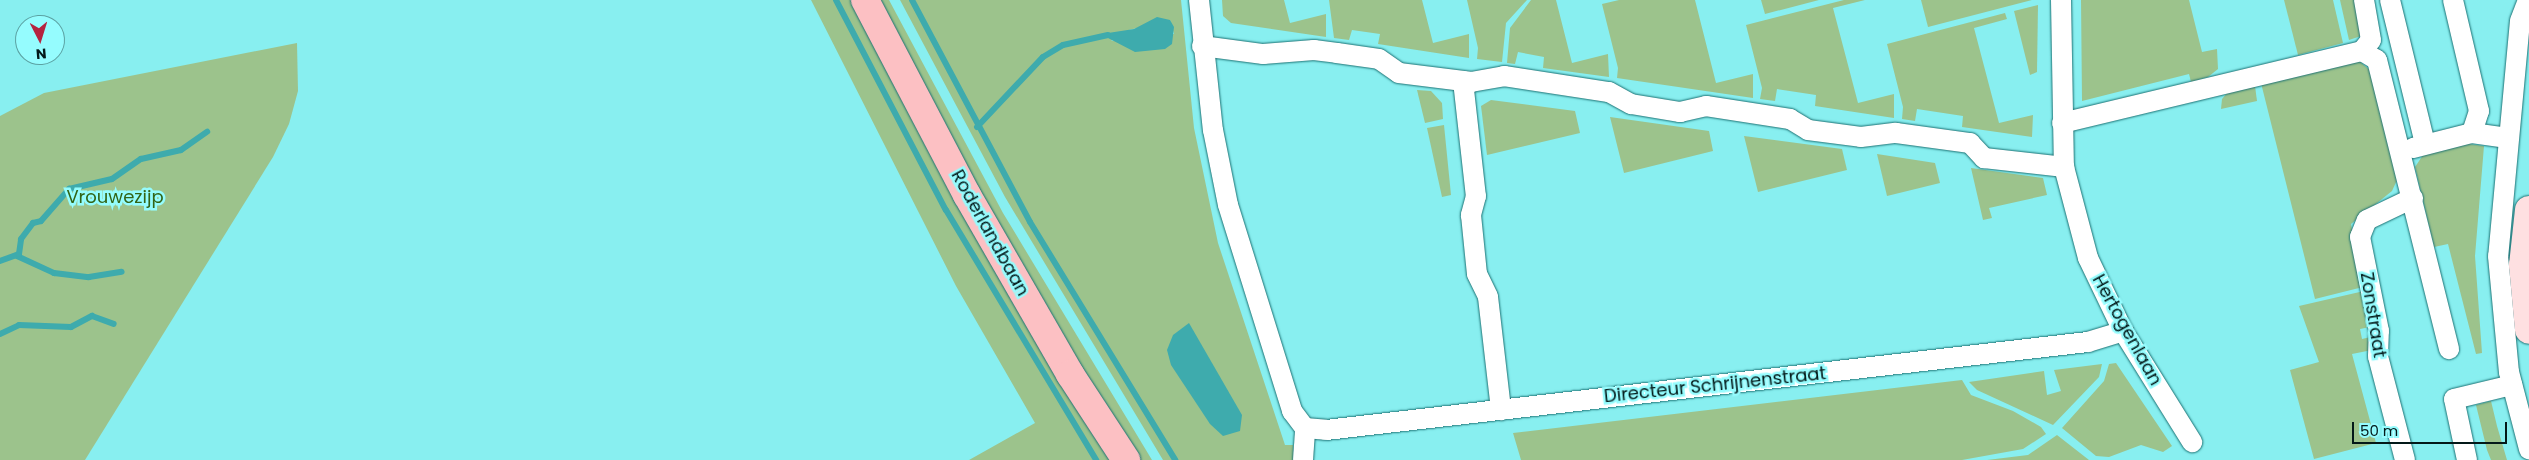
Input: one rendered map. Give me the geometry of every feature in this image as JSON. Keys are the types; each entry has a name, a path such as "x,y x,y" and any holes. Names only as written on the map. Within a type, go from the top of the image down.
{"main road":[{"name":"Roderlandbaan","path":"865,0 967,195 1070,374 1126,460"}],"street":[{"path":"1199,0 1202,46 1213,130 1239,248 1292,411 1305,428 1304,460"},
{"name":"Hertogenlaan","path":"2061,0 2064,168 2088,258 2124,332 2192,442"},
{"path":"2362,52 2371,40 2364,0"},
{"path":"2390,0 2425,144"},
{"path":"2453,0 2478,111 2472,133"},
{"path":"2528,0 2520,21 2498,256 2500,315 2512,385 2529,449"},
{"path":"1202,46 1263,54 1314,50 1337,53 1379,59 1399,73 1463,81 1504,76 1610,92 1631,104 1680,112 1706,106 1790,119 1808,130 1852,136 1896,133 1970,143 1984,158 2064,168"},
{"path":"2062,123 2362,52 2377,60 2450,349"},
{"path":"1463,81 1476,196 1471,215 1477,274 1488,297 1501,410"},
{"path":"2401,151 2472,133 2508,138"},
{"name":"Zonstraat","path":"2405,460 2378,356 2379,331 2360,237 2367,220 2413,198"},
{"path":"2529,210 2523,265 2529,330"},
{"name":"Directeur Schrijnenstraat","path":"1305,428 1326,430 2088,342 2124,332"},
{"path":"2467,460 2454,399 2512,385"}],"green space":[{"path":"811,0 853,0 1113,460 969,460 1035,423 956,286"},
{"path":"876,0 889,0 1003,213 1152,460 1138,460 1015,259"},
{"path":"900,0 1181,0 1194,128 1218,243 1285,445 1293,445 1294,460 1163,460 1005,197","holes":["1170,20 1174,34 1111,41 1129,30"]},
{"path":"1222,0 1284,0 1290,23 1326,14 1326,37 1231,23 1223,16"},
{"path":"1329,0 1422,0 1433,43 1469,34 1469,58 1378,44 1380,34 1352,30 1349,40 1334,38"},
{"path":"1467,0 1527,0 1506,23 1502,62 1477,59 1478,48"},
{"path":"1531,0 1556,0 1572,63 1608,54 1609,77 1543,68 1544,57 1518,52 1515,64 1507,63 1510,28"},
{"path":"1619,0 1695,0 1716,83 1753,74 1753,98 1617,78 1618,68 1602,4"},
{"path":"1761,0 1819,0 1765,14"},
{"path":"1844,0 1865,0 1833,8 1858,103 1894,94 1894,118 1815,106 1816,95 1777,89 1775,101 1760,99 1762,88 1746,25"},
{"path":"1921,0 2032,0 1928,27"},
{"path":"2081,0 2189,0 2202,52 2217,49 2218,69 2208,77 2191,82 2189,74 2082,101"},
{"path":"2284,0 2333,0 2343,43 2298,55"},
{"path":"2340,0 2356,0 2361,36 2349,40"},
{"path":"2038,5 2037,72 2030,75 2014,11"},
{"path":"2005,13 2007,19 1974,28 1999,123 2033,115 2032,137 1962,127 1963,116 1917,109 1915,121 1902,119 1903,107 1887,44"},
{"name":"Vrouwezijp","path":"297,43 298,91 289,124 273,157 85,460 0,460 0,116 44,93"},
{"path":"2359,61 2371,71 2397,180 2392,191 2351,224 2363,287 2315,299 2261,83"},
{"path":"2255,86 2257,101 2221,109 2222,99 2228,92"},
{"path":"1417,90 1431,91 1442,103 1443,119 1425,123"},
{"path":"1491,100 1575,111 1580,133 1487,155 1481,106"},
{"path":"1610,117 1709,131 1713,151 1624,173"},
{"path":"1444,125 1451,195 1442,197 1427,128"},
{"path":"1744,136 1842,149 1847,170 1758,192"},
{"path":"2469,144 2484,146 2475,256 2482,353 2476,354 2448,244 2434,247 2415,167 2423,155"},
{"path":"1877,154 1935,163 1940,183 1887,196"},
{"path":"1971,168 2043,178 2047,195 1989,208 1992,218 1983,220"},
{"path":"2364,291 2370,327 2360,329 2362,339 2375,336 2372,350 2352,354 2376,443 2314,459 2290,370 2319,362 2299,306"},
{"path":"2116,363 2172,446 2163,452 2141,445 2109,457 2096,456 2062,428 2104,381 2109,364"},
{"path":"2102,364 2099,377 2053,425 1977,390 1969,382 2044,371 2047,395 2061,391 2054,370"},
{"path":"1962,380 1971,395 2013,411 2041,427 2046,434 2023,449 1962,460 1521,460 1513,433"},
{"path":"2491,401 2507,460 2491,460 2487,450 2476,405"},
{"path":"2057,435 2089,460 1987,460 2028,455"}],"water":[{"path":"1157,17 1170,20 1174,27 1172,44 1165,49 1135,52 1108,38 1108,33 1134,29"},
{"path":"1189,323 1242,415 1240,431 1223,436 1210,424 1171,365 1167,350 1173,335"}],"waterway":[{"path":"836,0 946,210 1096,460"},
{"path":"912,0 1030,222 1175,460"},
{"path":"977,127 1043,57 1063,45 1108,35"},
{"name":"Vrouwezijp","path":"0,261 19,254 21,239 33,223 41,221 69,189 112,179 141,159 181,150 207,132"},
{"path":"17,256 54,273 89,277 122,272"},
{"path":"0,334 19,325 71,327 92,316 114,324"}]}
